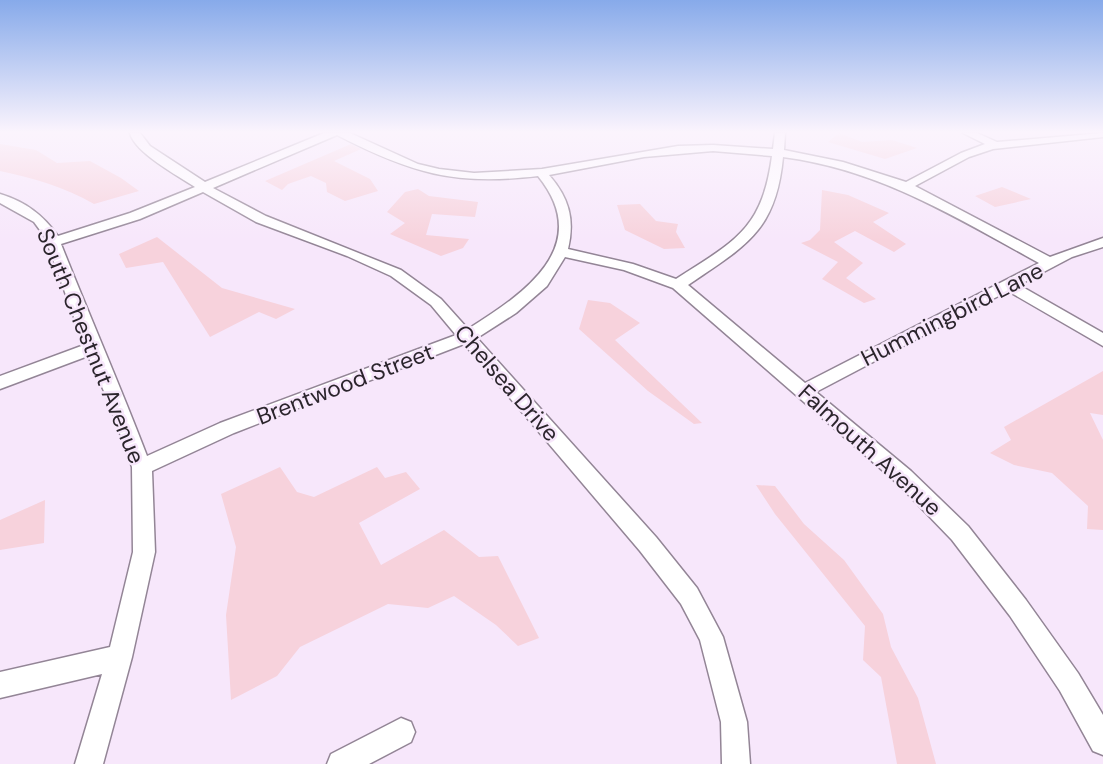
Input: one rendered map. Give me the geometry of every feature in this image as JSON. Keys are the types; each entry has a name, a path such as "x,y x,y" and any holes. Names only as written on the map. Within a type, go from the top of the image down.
{"street":[{"name":"Chelsea Drive","path":"179,169 258,218 395,270 416,284 467,337 689,596 711,637 734,722 736,764"},
{"path":"54,242 135,216 248,169"},
{"path":"427,169 437,173 492,177 542,174 573,169"},
{"path":"678,285 748,235 761,220 775,169"},
{"path":"851,169 908,187 1050,263"},
{"path":"908,187 939,169"},
{"name":"Brentwood Street","path":"142,467 227,428 467,337 511,309 542,283 561,252 566,229 564,211 556,192 542,174"},
{"name":"South Chestnut Avenue","path":"0,198 39,219 54,242 93,348 117,400 142,467 144,552 120,657 89,764"},
{"name":"Hummingbird Lane","path":"804,391 1050,263 1103,242"},
{"name":"Falmouth Avenue","path":"561,252 628,267 678,285 904,477 960,533 1018,608 1069,682 1103,741"},
{"path":"1008,285 1103,340"},
{"path":"0,383 93,348"},
{"path":"0,685 120,657"},
{"path":"341,764 401,732"}],"shaded area":[{"path":"0,169 104,169 139,191 94,204 48,184 0,171"},
{"path":"294,169 349,169 370,179 378,191 345,201 327,192 326,183 311,176 288,184 282,190 265,181"},
{"path":"1002,187 1031,199 995,207 975,196"},
{"path":"418,189 429,196 478,202 475,217 432,214 426,235 469,239 463,248 441,256 390,234 405,223 387,212 405,192"},
{"path":"822,190 848,195 889,213 873,222 906,244 894,252 855,231 834,242 863,263 846,278 876,299 864,303 822,279 838,262 801,243 810,240 820,230"},
{"path":"640,204 656,221 678,224 676,232 685,248 664,249 625,230 617,205"},
{"path":"157,237 222,288 295,309 276,319 259,312 210,337 163,262 126,268 119,254"},
{"path":"588,300 610,303 640,323 615,340 702,423 694,424 648,391 579,329"},
{"path":"1103,371 1103,415 1090,413 1103,440 1103,530 1087,529 1088,506 1052,473 1014,465 990,453 1011,440 1004,427"},
{"path":"280,467 297,492 314,497 377,467 385,478 406,472 420,489 359,523 381,565 444,530 479,557 498,556 539,638 518,646 496,625 454,596 428,608 388,604 300,647 277,676 231,700 226,615 236,547 221,494"},
{"path":"756,485 775,486 804,524 844,560 883,614 891,647 918,698 936,764 897,764 881,677 863,660 865,626 775,514"},
{"path":"45,500 44,543 0,550 0,520"}]}
